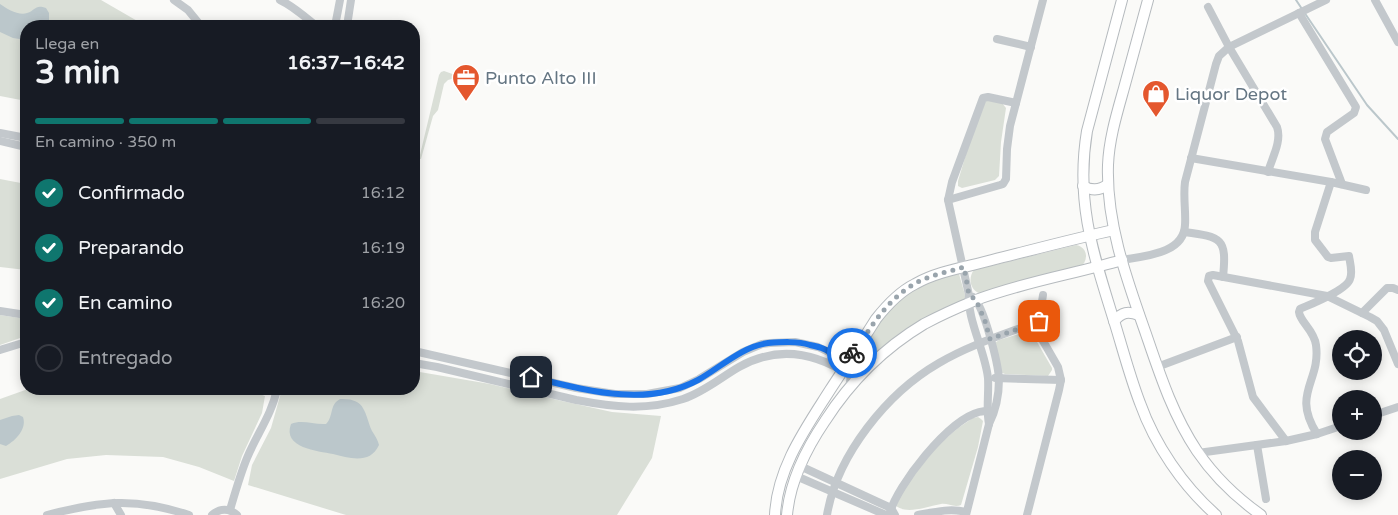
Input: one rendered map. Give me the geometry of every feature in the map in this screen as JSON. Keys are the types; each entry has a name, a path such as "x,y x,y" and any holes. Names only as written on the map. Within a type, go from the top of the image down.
{"main road":[{"path":"1122,0 1087,131 1083,186 1089,235 1134,387 1153,433 1177,471 1194,493 1216,515"},
{"path":"1148,0 1114,124 1108,163 1110,209 1114,230 1157,367 1179,421 1198,453 1228,488 1261,515"},
{"path":"1083,186 1093,190 1108,184"},
{"path":"775,515 779,488 794,449 809,422 883,310 900,294 916,283 964,267 1114,230"},
{"path":"788,515 791,489 819,429 849,388 891,348 924,324 971,300 1122,260"},
{"path":"1114,321 1122,314 1128,312 1139,314"},
{"path":"837,356 846,356 854,352"}],"street":[{"path":"174,0 188,10 196,20"},
{"path":"280,0 286,2 309,20"},
{"path":"296,9 299,0"},
{"path":"336,20 340,0"},
{"path":"348,20 351,0"},
{"path":"948,200 1000,185 1004,182 1007,175 1009,132 1042,0"},
{"path":"1122,260 1165,251 1176,245 1184,235 1184,191 1191,158 1217,60 1223,52 1326,0"},
{"path":"1375,0 1398,42"},
{"path":"1208,7 1274,120 1279,133 1268,172"},
{"path":"1299,13 1354,105 1355,111 1327,132 1325,139 1342,184"},
{"path":"998,39 1031,47"},
{"path":"991,412 988,378 948,200 949,191 983,98 988,97 1016,103"},
{"path":"0,133 20,137"},
{"path":"0,141 20,146"},
{"path":"1191,158 1342,184 1366,190"},
{"path":"1317,434 1308,419 1305,404 1315,365 1316,343 1309,327 1298,312 1300,309 1342,288 1351,278 1349,256 1328,257 1315,240 1315,232 1330,182"},
{"path":"1184,235 1211,237 1219,240 1224,251 1223,277"},
{"path":"1286,441 1253,397 1237,336 1208,281 1209,276 1327,296 1370,317 1381,325 1398,364"},
{"path":"1362,313 1387,288 1398,290"},
{"path":"1035,327 1039,321 1043,295"},
{"path":"918,515 943,510 961,510 966,514 989,424 999,378 997,363 985,321 971,300"},
{"path":"0,311 20,314"},
{"path":"827,515 836,482 848,458 862,435 894,397 920,375 958,352 1026,326 1035,327"},
{"path":"1027,515 1057,399 1060,380 1058,367 1035,327"},
{"path":"1157,367 1237,336"},
{"path":"420,352 587,390 609,394 634,395 662,392 686,385 743,352 762,344 803,343 824,349 837,356 851,376 849,388"},
{"path":"0,350 20,344"},
{"path":"420,364 576,400 626,408 654,406 684,399 708,388 753,360 770,355 793,354 812,356 856,370 866,370"},
{"path":"828,362 834,371 836,381"},
{"path":"988,378 1060,380"},
{"path":"212,515 221,510 234,513 247,457 270,412 276,395"},
{"path":"1382,412 1398,407"},
{"path":"890,513 903,485 927,452 937,442 974,414 981,411 991,412"},
{"path":"1198,453 1286,441 1332,429"},
{"path":"1257,445 1266,499"},
{"path":"798,471 836,482 890,513"},
{"path":"798,471 833,492 890,513"},
{"path":"114,503 121,515"},
{"path":"47,515 86,506 114,503 151,505 190,515"}],"shaded area":[{"path":"0,0 101,0 136,20 20,20 20,100 0,96"},
{"path":"0,4 20,14 30,12 38,7 46,8 49,13 49,20 20,20 20,39 0,32"},
{"path":"444,71 478,83 455,78 448,80 444,84 438,110 433,116 420,159 439,75"},
{"path":"985,100 1002,103 1006,108 999,176 995,180 962,188 958,186 958,181 973,131"},
{"path":"0,179 20,183 20,269 0,267"},
{"path":"1076,245 1083,248 1086,254 1085,261 1080,267 982,294 975,291 971,285 971,277 974,270"},
{"path":"959,274 965,300 859,368 853,364 878,324 898,301 924,285"},
{"path":"0,315 20,318 20,338 0,345"},
{"path":"1025,332 1033,335 1052,368 1048,376 1005,374 1000,372 995,343"},
{"path":"420,372 490,384 612,412 661,416 652,458 617,515 346,515 248,485 252,465 271,428 280,395 420,395"},
{"path":"20,392 20,395 265,396 262,413 242,456 234,481 199,467 163,457 106,455 67,459 0,479 0,399"},
{"path":"340,399 355,401 363,408 377,440 379,445 375,451 365,458 352,458 311,450 296,443 292,438 290,432 291,424 299,422 326,424 334,404"},
{"path":"19,415 23,417 24,421 20,434 6,446 0,444 0,420"},
{"path":"978,417 983,421 978,447 961,505 941,504 912,510 901,509 896,506 898,496 935,448 958,428 973,418"}],"waterway":[{"path":"1296,0 1302,9"},
{"path":"1304,12 1367,105 1398,139"}],"way so far":[{"path":"852,353 883,310 900,294 916,283 964,267 969,295 976,300 990,339 1026,326 1035,327 1039,321"}],"place":[{"name":"Punto Alto III","path":"466,102"},
{"name":"Liquor Depot","path":"1156,118"}],"route":[{"path":"531,377 609,394 654,394 686,385 699,379 743,352 762,344 803,343 824,349 837,356 846,356 852,353"}]}
